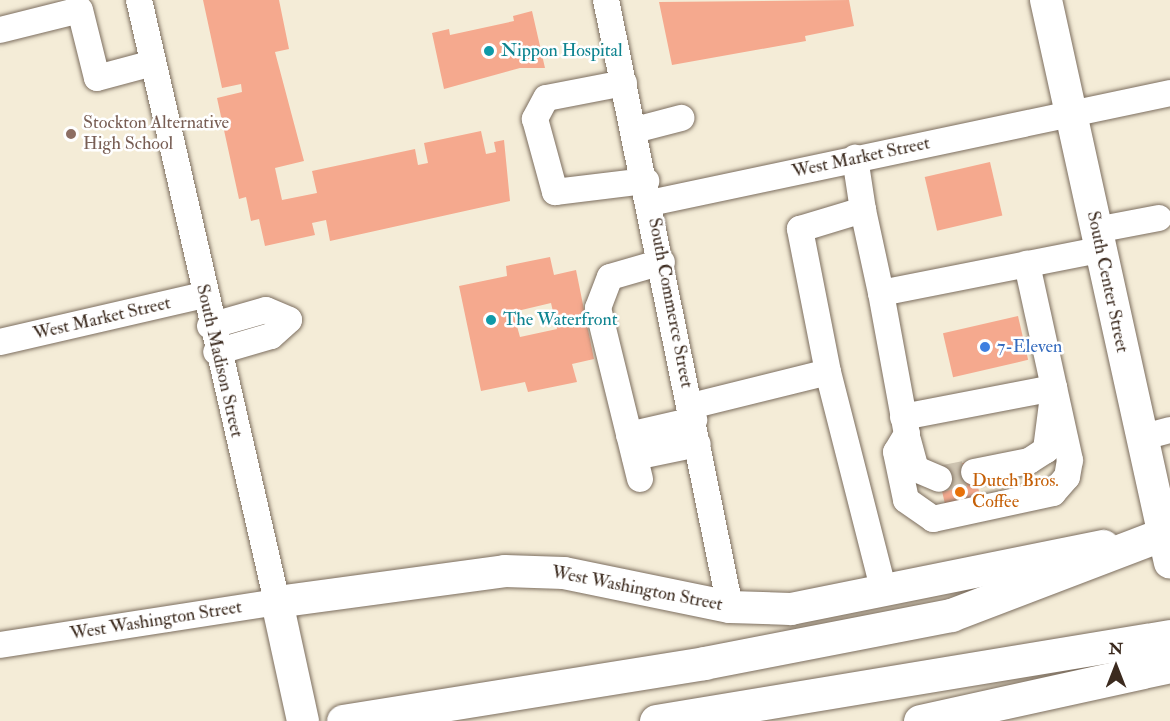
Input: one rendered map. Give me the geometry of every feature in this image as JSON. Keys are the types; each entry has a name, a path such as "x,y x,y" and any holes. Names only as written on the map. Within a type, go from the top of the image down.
{"highway":[{"path":"343,721 382,712 704,663 951,615 1168,543"},
{"path":"656,721 1170,636"},
{"path":"920,721 1170,666"}],"main road":[{"name":"South Center Street","path":"1046,0 1140,438 1168,543"},
{"name":"West Washington Street","path":"277,602 505,571 564,573 730,607 791,609 1168,543"},
{"name":"South Madison Street","path":"277,602 303,721"}],"street":[{"name":"South Madison Street","path":"139,0 210,326 277,602"},
{"name":"South Commerce Street","path":"606,0 648,192 730,607"},
{"path":"0,30 80,10 97,78 153,63"},
{"name":"West Market Street","path":"624,83 546,98 535,119 555,192 648,192 855,158 1170,93"},
{"path":"635,130 681,118"},
{"path":"855,158 905,425 916,469 939,479"},
{"path":"863,210 801,229 828,372 884,591"},
{"path":"881,293 1027,264 1159,218"},
{"path":"662,262 610,277 598,308 635,457 694,423 828,372"},
{"path":"905,425 896,452 906,500 933,519 1053,493 1067,477 1070,460 1027,264"},
{"name":"West Market Street","path":"0,342 203,295"},
{"path":"210,326 266,310 289,320 271,336 216,352"},
{"path":"905,425 1054,388"},
{"path":"974,472 1029,461 1046,450 1054,388"},
{"path":"1140,438 1170,430"},
{"name":"West Washington Street","path":"0,645 277,602"}],"building":[{"path":"203,0 279,0 289,49 275,52 304,161 275,168 282,200 317,193 312,171 415,149 418,165 428,163 424,143 481,131 486,154 496,152 494,142 504,140 510,201 330,241 326,220 312,223 315,235 265,246 259,219 251,221 246,197 239,199 217,98 242,92 241,84 222,88"},
{"path":"849,0 854,26 805,36 806,41 672,65 659,2"},
{"name":"Nippon Hospital","path":"532,11 545,68 520,68 444,89 432,33 449,29 450,35 514,21 513,16"},
{"path":"990,162 1002,216 937,231 925,177"},
{"name":"The Waterfront","path":"550,257 554,275 576,270 594,359 572,364 577,382 528,392 525,382 481,391 459,286 507,276 506,266","holes":["551,303 557,329 520,337 513,312"]},
{"name":"7-Eleven","path":"1018,316 1028,360 953,377 943,333"},
{"name":"Dutch Bros. Coffee","path":"972,461 982,505 947,513 937,469"}],"tunnel":[{"path":"939,479 974,472"}],"place":[{"name":"Nippon Hospital","path":"489,51"},
{"name":"Stockton Alternative High School","path":"71,134"},
{"name":"The Waterfront","path":"491,320"},
{"name":"7-Eleven","path":"985,347"},
{"name":"Dutch Bros. Coffee","path":"960,492"}]}
